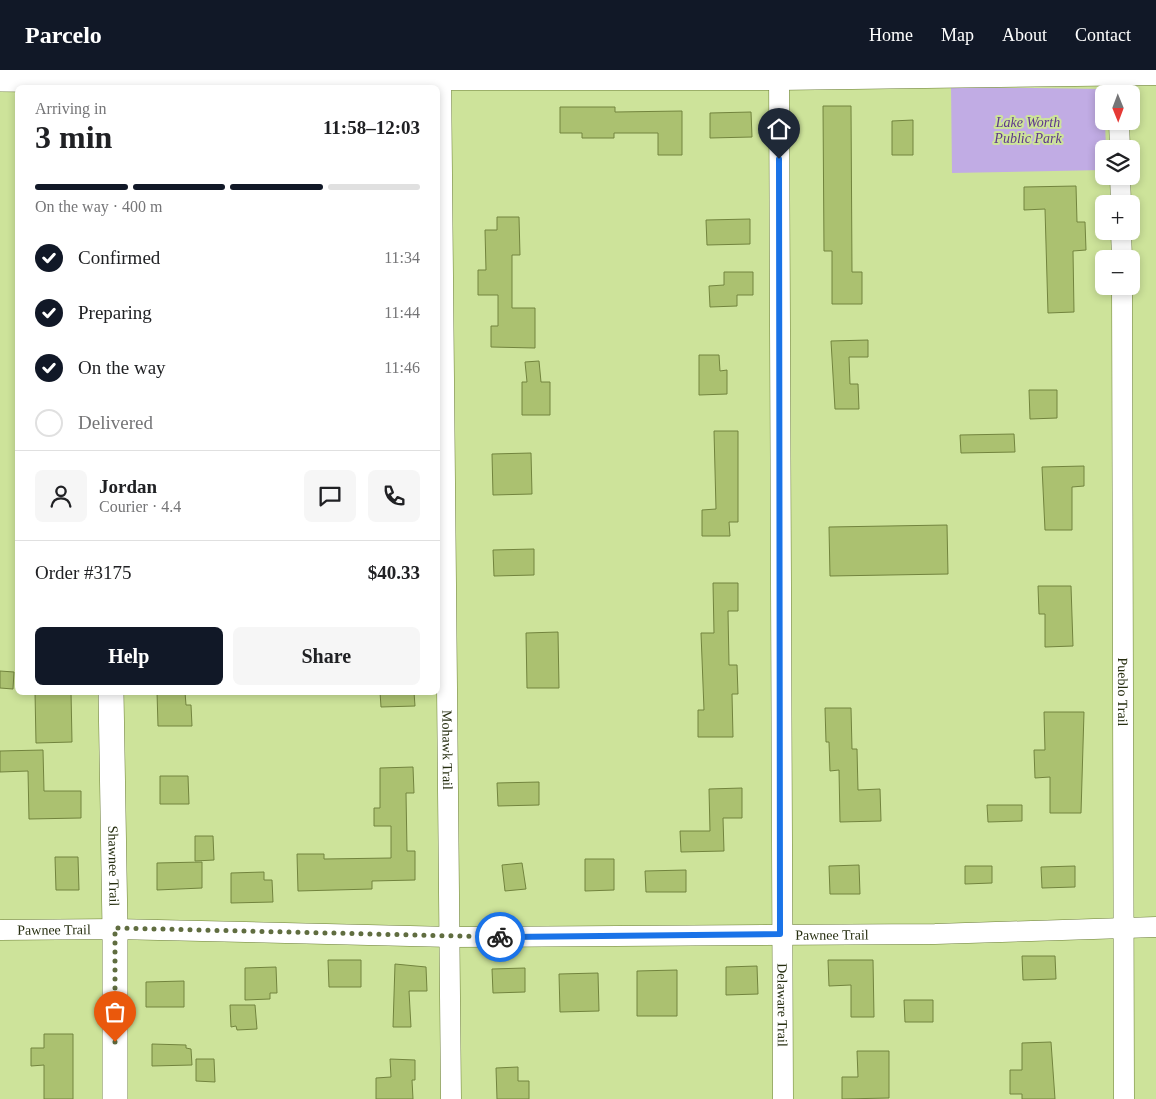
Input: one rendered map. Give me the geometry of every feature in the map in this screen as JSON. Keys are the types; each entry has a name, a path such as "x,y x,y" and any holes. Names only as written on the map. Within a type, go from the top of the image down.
{"street":[{"path":"0,79 441,75 779,75 1118,80 1156,75"},
{"name":"Mohawk Trail","path":"441,75 451,937 451,1099"},
{"name":"Delaware Trail","path":"779,75 780,934 783,1099"},
{"name":"Pueblo Trail","path":"1122,295 1124,1099"},
{"name":"Shawnee Trail","path":"111,695 115,928 115,1099"},
{"name":"Pawnee Trail","path":"0,930 115,928 451,937 935,934 1156,927"}],"green space":[{"name":"Lake Worth Public Park","path":"951,87 1095,89 1095,130 1105,130 1106,140 1095,140 1095,170 952,173"}],"building":[{"path":"823,106 851,106 852,272 862,272 862,304 832,304 832,251 824,251"},
{"path":"560,107 615,107 615,112 682,111 682,155 658,155 658,133 614,133 614,138 582,138 582,133 560,133"},
{"path":"751,112 752,137 710,138 710,113"},
{"path":"913,120 913,155 892,155 892,121"},
{"path":"1076,186 1077,222 1085,222 1086,250 1073,251 1074,312 1048,313 1045,209 1024,210 1024,187"},
{"path":"497,217 519,217 520,255 512,255 512,308 535,308 535,348 491,347 491,326 498,326 498,295 478,295 478,270 486,270 485,230 497,230"},
{"path":"750,219 750,244 707,245 706,220"},
{"path":"724,272 753,272 753,295 737,295 737,306 710,307 709,286 724,285"},
{"path":"868,340 868,357 849,357 850,384 858,384 859,409 835,409 831,341"},
{"path":"699,355 719,355 720,371 727,370 727,394 699,395"},
{"path":"539,361 541,382 550,382 550,415 522,415 522,382 527,382 525,362"},
{"path":"1029,390 1057,390 1057,418 1030,419"},
{"path":"714,431 738,431 738,522 729,522 730,536 702,536 702,510 716,509"},
{"path":"1014,434 1015,452 961,453 960,435"},
{"path":"531,453 532,494 493,495 492,454"},
{"path":"1084,466 1084,486 1072,487 1072,530 1045,530 1042,467"},
{"path":"947,525 948,574 830,576 829,527"},
{"path":"534,549 534,575 494,576 493,550"},
{"path":"713,583 738,583 738,611 728,611 729,665 737,665 738,694 732,694 733,737 698,737 698,710 704,710 701,633 714,633"},
{"path":"1038,586 1071,586 1073,646 1045,647 1045,614 1039,614"},
{"path":"558,632 559,688 527,688 526,633"},
{"path":"0,671 14,672 13,689 0,688"},
{"path":"35,695 71,695 72,742 36,743"},
{"path":"157,695 185,695 186,705 191,705 192,726 158,726"},
{"path":"380,695 414,695 415,706 381,707"},
{"path":"825,708 851,708 852,749 857,749 858,790 880,789 881,821 840,822 839,770 830,771 829,742 826,742"},
{"path":"1044,712 1084,712 1081,813 1050,813 1050,777 1035,778 1034,750 1045,750"},
{"path":"43,750 44,791 81,791 81,818 29,819 28,771 0,772 0,751"},
{"path":"413,767 414,793 406,793 407,851 415,851 415,880 372,881 372,889 298,891 297,854 324,854 324,859 391,858 391,826 374,826 374,808 380,808 380,768"},
{"path":"160,776 188,776 189,804 160,804"},
{"path":"539,782 539,805 498,806 497,783"},
{"path":"742,788 742,818 723,818 724,851 681,852 680,831 710,831 709,789"},
{"path":"987,805 1022,805 1022,821 988,822"},
{"path":"195,836 213,836 214,860 195,861"},
{"path":"55,857 78,857 79,890 56,890"},
{"path":"585,859 614,859 614,890 585,891"},
{"path":"202,862 202,888 157,890 157,863"},
{"path":"522,863 526,889 505,891 502,865"},
{"path":"859,865 860,894 830,894 829,866"},
{"path":"965,866 992,866 992,883 965,884"},
{"path":"1075,866 1075,887 1042,888 1041,867"},
{"path":"686,870 686,892 646,892 645,871"},
{"path":"264,872 264,880 272,880 273,902 231,903 231,873"},
{"path":"1022,956 1055,956 1056,979 1023,980"},
{"path":"328,960 361,960 361,987 329,987"},
{"path":"828,960 873,960 874,1017 851,1017 851,985 829,986"},
{"path":"395,964 426,967 427,991 409,991 411,1027 393,1027"},
{"path":"757,966 758,994 726,995 726,967"},
{"path":"276,967 277,993 270,993 270,999 245,1000 245,968"},
{"path":"525,968 525,992 493,993 492,969"},
{"path":"677,970 677,1016 637,1016 637,971"},
{"path":"598,973 599,1011 560,1012 559,974"},
{"path":"184,981 184,1007 146,1007 146,982"},
{"path":"904,1000 933,1000 933,1022 905,1022"},
{"path":"230,1005 255,1005 257,1029 237,1030 236,1026 231,1027"},
{"path":"44,1034 73,1034 73,1099 44,1099 44,1065 31,1066 31,1048 44,1048"},
{"path":"1051,1042 1055,1099 1022,1099 1022,1094 1010,1094 1010,1070 1022,1070 1022,1043"},
{"path":"152,1044 186,1045 186,1048 191,1049 192,1065 152,1066"},
{"path":"857,1051 889,1051 889,1098 842,1099 842,1077 858,1077"},
{"path":"196,1059 214,1059 215,1082 196,1081"},
{"path":"390,1059 415,1060 415,1080 412,1080 413,1099 376,1099 376,1078 391,1077"},
{"path":"518,1067 518,1081 529,1081 529,1099 497,1099 496,1068"}],"way so far":[{"path":"115,1042 115,928 500,937"}],"route":[{"path":"500,937 780,934 779,159"}]}
